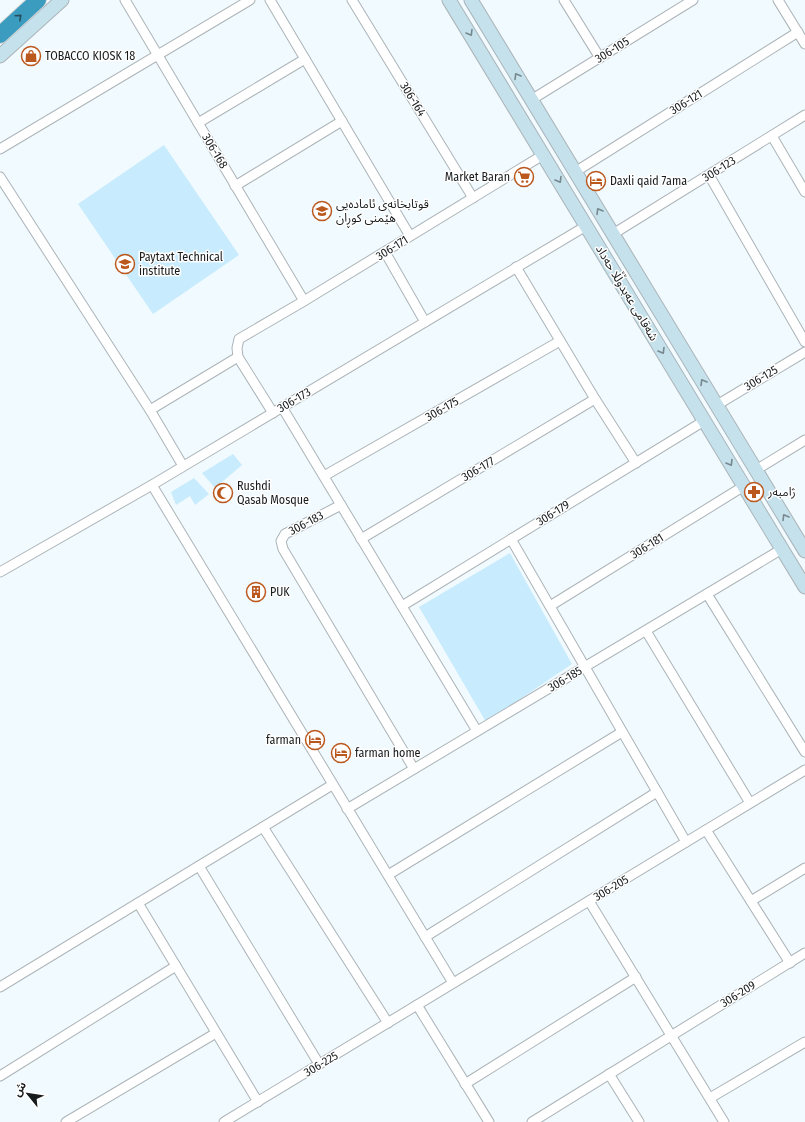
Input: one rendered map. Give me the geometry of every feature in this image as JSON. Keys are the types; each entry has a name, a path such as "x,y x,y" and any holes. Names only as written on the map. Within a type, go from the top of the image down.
{"highway":[{"path":"0,35 38,0"}],"street":[{"path":"0,56 62,0"},
{"name":"306-168","path":"125,0 304,301"},
{"path":"0,149 250,0"},
{"path":"270,0 410,236"},
{"name":"306-164","path":"352,0 473,198"},
{"name":"شەقامی عەبدوڵڵا حەداد","path":"449,0 805,586"},
{"name":"شەقامی عەبدوڵڵا حەداد","path":"470,0 716,405 803,543"},
{"path":"564,0 600,58"},
{"name":"306-105","path":"531,100 693,0"},
{"path":"778,0 805,44"},
{"name":"306-121","path":"575,172 798,32"},
{"path":"198,123 305,59"},
{"name":"306-123","path":"613,234 805,115"},
{"path":"235,186 342,122"},
{"path":"772,136 805,192"},
{"name":"306-171","path":"238,356 237,348 239,339 543,155"},
{"path":"708,175 805,342"},
{"path":"0,177 150,410 183,466"},
{"name":"306-173","path":"0,572 152,485 586,226"},
{"path":"385,252 426,322"},
{"path":"516,268 595,399 636,463"},
{"path":"618,278 634,268"},
{"name":"306-175","path":"324,476 560,341"},
{"name":"306-125","path":"716,405 805,352"},
{"path":"150,410 238,356 273,413"},
{"name":"306-177","path":"361,539 595,399"},
{"path":"282,407 477,731"},
{"name":"306-179","path":"402,606 704,420"},
{"path":"756,470 805,440"},
{"path":"152,485 453,983"},
{"name":"306-181","path":"550,606 744,486"},
{"name":"306-183","path":"341,505 285,534 281,541 283,549 414,769"},
{"path":"511,539 686,842"},
{"name":"306-185","path":"347,809 782,549"},
{"path":"708,594 805,752"},
{"path":"646,631 750,803"},
{"path":"388,875 622,732"},
{"name":"306-205","path":"417,1005 805,770"},
{"path":"0,987 332,785"},
{"path":"425,937 657,792"},
{"path":"263,827 388,1023"},
{"path":"706,830 790,962"},
{"path":"199,866 319,1064"},
{"path":"751,901 805,868"},
{"path":"589,901 724,1122"},
{"path":"138,903 258,1102"},
{"name":"306-209","path":"532,1122 805,953"},
{"path":"0,1076 176,966"},
{"path":"465,1084 636,977"},
{"path":"417,1005 489,1122"},
{"name":"306-225","path":"224,1122 417,1005"},
{"path":"66,1122 216,1033"},
{"path":"710,1098 805,1042"},
{"path":"609,1074 639,1122"}],"shaded area":[{"path":"164,145 239,255 153,314 78,204"},
{"path":"233,454 242,465 215,488 202,473"},
{"path":"194,478 209,494 195,505 190,496 176,505 171,492"},
{"path":"510,553 572,664 486,722 419,607"}],"place":[{"name":"TOBACCO KIOSK 18","path":"31,56"},
{"name":"Market Baran","path":"524,177"},
{"name":"Daxli qaid 7ama","path":"596,181"},
{"name":"قوتابخانەی ئامادەیی هێمنی کوڕان","path":"322,211"},
{"name":"Paytaxt Technical institute","path":"125,264"},
{"name":"ژامبەر","path":"754,492"},
{"name":"Rushdi Qasab Mosque","path":"223,493"},
{"name":"PUK","path":"256,592"},
{"name":"farman","path":"315,740"},
{"name":"farman home","path":"341,753"}]}
